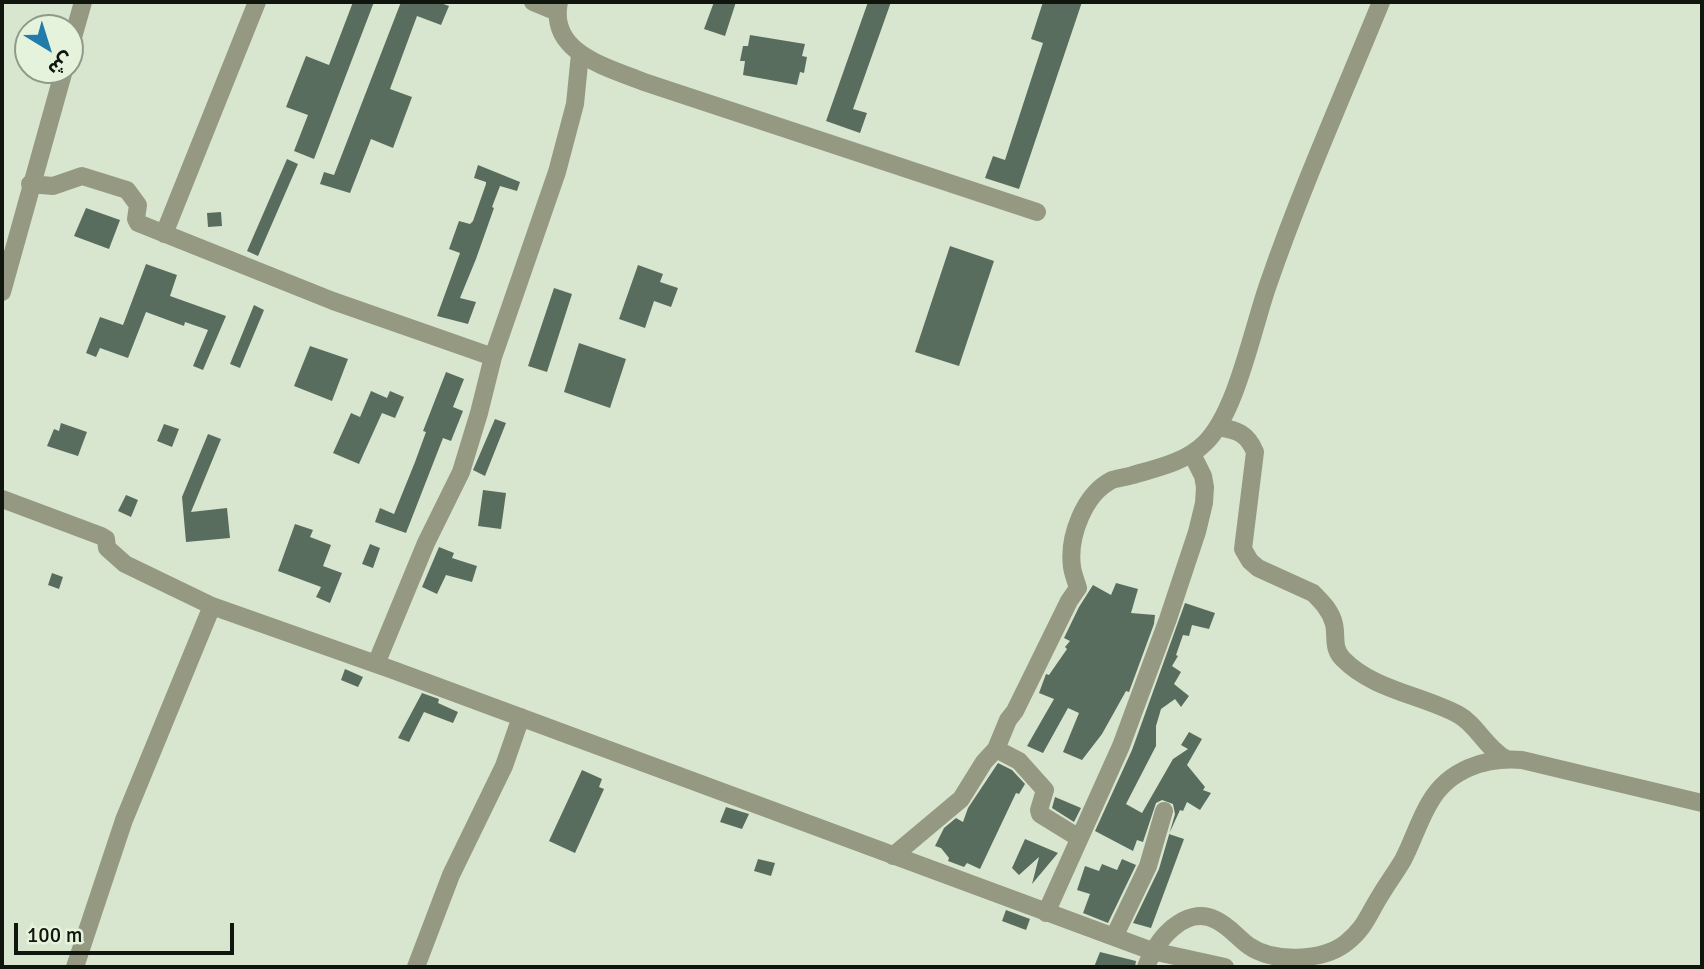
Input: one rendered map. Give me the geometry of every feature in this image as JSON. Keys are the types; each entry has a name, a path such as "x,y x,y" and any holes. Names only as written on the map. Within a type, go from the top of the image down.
{"street":[{"path":"163,234 257,2"},
{"path":"533,2 558,7 563,34 587,59 643,82 1037,212"},
{"path":"893,856 961,799 984,761 996,750 1008,720 1078,588 1072,566 1075,534 1082,513 1099,491 1112,481 1158,468 1192,454 1218,427 1231,401 1269,282 1381,2"},
{"path":"376,664 426,544 461,471 493,357 556,172 575,104 580,54"},
{"path":"2,292 60,84"},
{"path":"30,184 53,186 82,176 127,190 138,205 138,223 333,301 493,357"},
{"path":"1218,427 1237,430 1249,438 1255,452 1243,549 1250,561 1312,593 1320,600 1331,615 1337,651 1358,672 1460,715 1489,746 1506,759"},
{"path":"1046,913 1121,746 1168,619 1196,533 1205,487 1203,476 1192,454"},
{"path":"2,499 101,536 106,539 107,548 125,564 212,606 521,717 1114,937 1149,959 1225,967"},
{"path":"75,967 124,820 212,606"},
{"path":"416,967 451,875 504,766 521,717"},
{"path":"996,750 1019,761 1045,790 1040,814 1079,838"},
{"path":"1149,959 1177,925 1192,916 1201,915 1214,918 1251,948 1266,953 1289,957 1320,956 1338,948 1367,923 1438,790 1458,772 1471,766 1506,759 1549,766 1702,803"},
{"path":"1114,937 1148,866 1164,811"}],"building":[{"path":"353,2 374,2 314,159 294,151 308,115 286,107 306,56 329,65"},
{"path":"401,2 438,2 449,6 441,25 417,16 390,89 412,97 393,148 371,139 350,193 320,184 324,172 334,175"},
{"path":"714,2 736,2 725,36 704,29"},
{"path":"868,2 891,2 853,109 867,113 860,133 826,121"},
{"path":"1043,2 1082,2 1019,189 985,178 993,156 1005,160 1043,43 1031,39"},
{"path":"750,35 805,44 802,56 807,57 804,73 800,72 797,85 743,75 745,61 740,61 743,46 748,46"},
{"path":"287,159 298,164 258,256 247,251"},
{"path":"478,165 520,182 517,191 500,186 492,207 494,208 460,298 476,302 468,324 437,316 460,253 449,249 459,221 470,224 473,221 486,184 474,178"},
{"path":"86,208 120,220 109,249 74,236"},
{"path":"221,212 222,226 208,227 207,213"},
{"path":"950,246 994,261 959,366 915,352"},
{"path":"146,264 177,275 170,296 226,316 203,370 193,366 208,330 185,322 184,326 146,312 128,358 100,348 96,357 86,353 100,317 123,325"},
{"path":"638,265 663,274 660,282 678,288 671,307 654,301 645,328 619,319"},
{"path":"554,288 572,294 547,372 528,366"},
{"path":"254,305 264,310 240,368 230,364"},
{"path":"579,343 626,359 610,408 564,392"},
{"path":"310,346 348,359 332,401 294,386"},
{"path":"446,372 464,379 453,407 463,411 451,441 443,438 406,533 375,522 380,508 394,514"},
{"path":"371,391 387,398 390,391 404,397 395,418 382,413 359,464 333,453 351,413 360,417"},
{"path":"495,419 506,423 485,476 473,470"},
{"path":"61,423 87,432 78,456 47,446 54,429 59,431"},
{"path":"164,424 179,429 172,447 157,441"},
{"path":"208,434 221,439 191,512 227,508 230,538 186,542 182,497"},
{"path":"483,490 506,493 501,529 478,526"},
{"path":"126,495 138,500 131,517 118,511"},
{"path":"295,524 313,530 310,537 331,545 323,566 342,573 330,603 316,597 321,587 278,571"},
{"path":"370,544 380,548 373,568 362,564"},
{"path":"439,547 454,553 452,558 477,566 472,582 446,575 437,594 422,587"},
{"path":"52,573 63,577 59,589 48,585"},
{"path":"1116,583 1138,589 1131,613 1155,615 1129,692 1126,691 1102,734 1082,760 1063,752 1079,713 1068,708 1043,753 1027,746 1054,699 1039,693 1046,674 1049,675 1067,649 1065,647 1070,641 1064,638 1079,607 1093,585 1111,595"},
{"path":"1185,603 1215,613 1209,629 1192,625 1189,636 1183,635 1176,655 1178,656 1172,666 1181,672 1174,684 1189,696 1181,707 1175,699 1161,709 1156,726 1156,746 1126,804 1142,813 1173,759 1188,749 1181,745 1189,732 1202,739 1187,765 1205,787 1203,790 1211,793 1200,810 1187,802 1169,833 1175,814 1173,804 1162,800 1156,803 1143,842 1137,840 1133,851 1095,831 1132,750"},
{"path":"345,669 363,677 358,687 341,680"},
{"path":"422,693 439,699 438,703 458,712 453,723 424,712 409,742 398,738"},
{"path":"998,763 1012,770 1025,784 1019,794 1016,793 980,869 967,863 964,867 948,861 949,858 941,848 935,846 944,828 956,818 963,822 968,808"},
{"path":"582,770 602,779 599,787 604,789 575,853 549,841"},
{"path":"1055,797 1081,808 1074,822 1052,808"},
{"path":"726,807 749,814 742,829 720,822"},
{"path":"1169,834 1184,839 1151,928 1133,923 1159,869"},
{"path":"1025,839 1058,853 1032,884 1039,857 1019,875 1012,868"},
{"path":"758,859 775,863 771,876 754,871"},
{"path":"1122,859 1136,865 1108,923 1083,913 1090,894 1077,890 1085,866 1099,871 1102,864 1117,870"},
{"path":"1006,910 1030,919 1026,930 1002,921"},
{"path":"1100,952 1136,961 1135,967 1094,967"}]}
